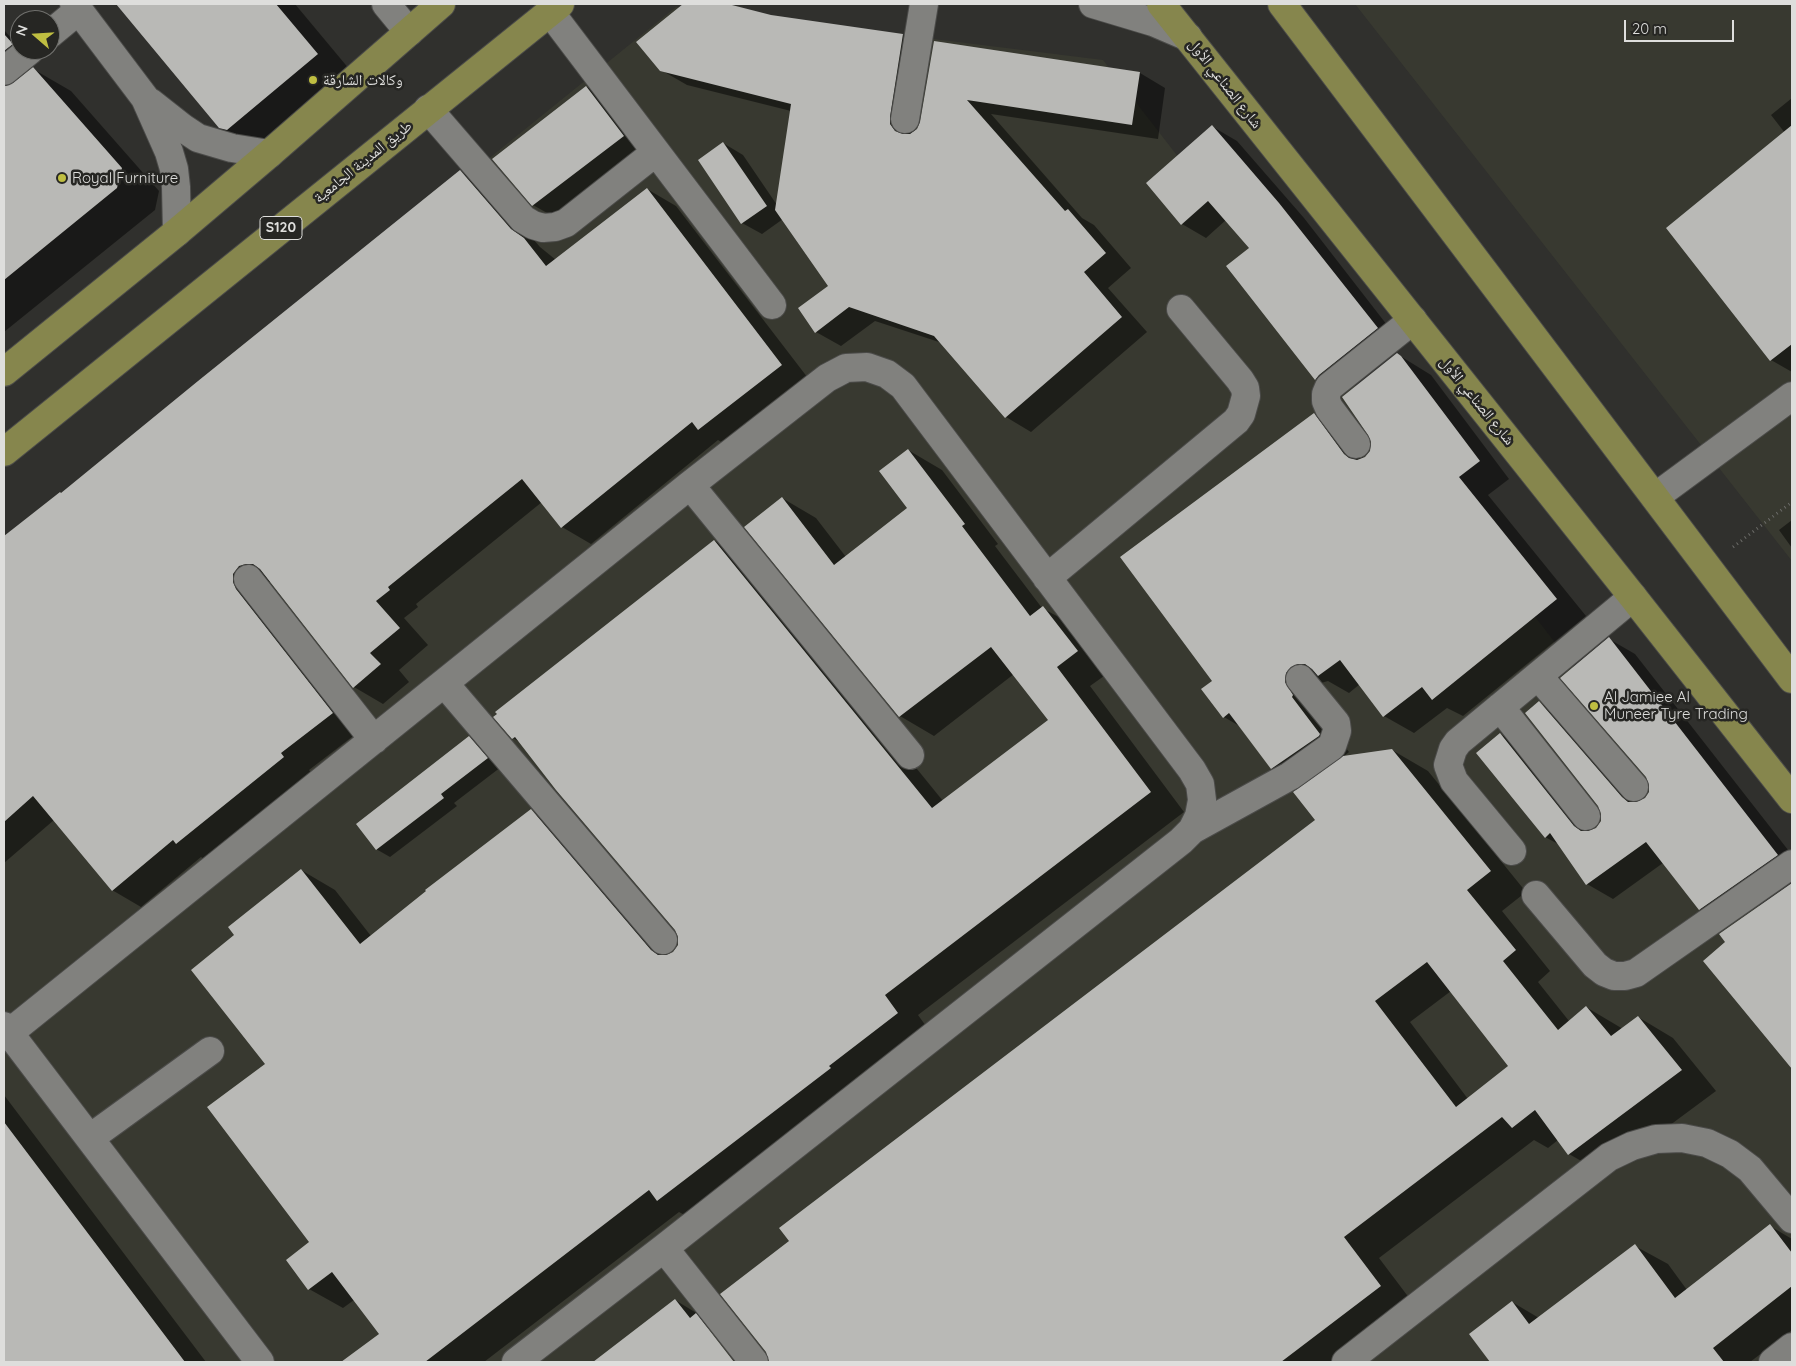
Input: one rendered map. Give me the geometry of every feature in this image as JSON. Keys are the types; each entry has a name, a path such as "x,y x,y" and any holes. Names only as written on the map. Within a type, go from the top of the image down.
{"main road":[{"path":"4,372 177,232 442,4"},
{"name":"شارع الصناعي الأول","path":"1161,4 1633,596 1792,800"},
{"path":"1282,4 1792,679"},
{"path":"1296,4 1330,67"},
{"name":"طريق المدينة الجامعية","path":"4,452 555,8"}],"street":[{"path":"386,4 410,32"},
{"path":"905,119 924,4"},
{"path":"1093,4 1153,22 1188,37"},
{"path":"60,24 76,7 145,98 169,152 174,169 177,232"},
{"path":"555,8 656,152 772,305"},
{"path":"4,71 18,60"},
{"path":"145,98 198,138 232,148 269,154"},
{"path":"428,110 523,218 533,225 543,228 555,227 566,223 656,152"},
{"path":"1047,578 1228,428 1241,414 1245,406 1246,396 1240,380 1182,308"},
{"path":"1356,444 1329,408 1326,394 1329,387 1413,320"},
{"path":"260,1362 6,1030 374,740 690,485 827,378 846,368 867,367 887,374 903,386 1192,770 1200,784 1202,800 1199,816 1192,830"},
{"path":"1655,497 1792,396"},
{"path":"690,485 910,755"},
{"path":"248,580 374,740"},
{"path":"1512,851 1454,781 1448,765 1453,748 1633,596"},
{"path":"1538,676 1634,787"},
{"path":"516,1362 1165,854 1192,830 1290,776 1332,746 1336,739 1336,723 1300,679"},
{"path":"444,683 662,940"},
{"path":"1500,707 1586,816"},
{"path":"1536,894 1595,965 1604,972 1614,976 1626,976 1636,973 1792,864"},
{"path":"90,1138 210,1051"},
{"path":"1346,1362 1609,1157 1632,1146 1656,1139 1682,1138 1706,1143 1730,1154 1750,1169 1792,1219"},
{"path":"664,1248 754,1362"},
{"path":"1773,1362 1792,1347"}],"path":[{"path":"1706,567 1792,502"}],"shaded area":[{"path":"1355,4 1792,4 1792,561"},
{"path":"676,7 1103,60 1792,948 1792,1362 4,1362 4,551"}],"building":[{"path":"116,4 276,4 318,54 227,130 219,128"},
{"path":"683,4 728,4 771,15 903,34 890,124 895,131 903,134 910,134 917,129 920,122 934,41 1140,72 1132,125 967,100 1065,211 1068,209 1106,253 1084,272 1122,317 1005,418 934,336 849,307 815,333 798,308 828,286 775,210 791,104 660,71 636,42"},
{"path":"4,34 10,41 10,46 4,51"},
{"name":"Royal Furniture","path":"33,67 122,168 117,188 4,280 4,86 13,83"},
{"path":"586,86 624,136 532,206 492,159"},
{"path":"1212,125 1279,203 1378,328 1315,380 1226,266 1249,248 1208,201 1181,225 1146,183"},
{"path":"1792,125 1792,344 1770,361 1666,228"},
{"path":"723,142 767,206 741,224 698,160"},
{"path":"460,170 511,229 524,238 546,266 647,188 782,365 698,430 692,422 561,528 522,479 388,587 390,590 376,601 400,628 370,653 381,664 353,688 260,569 253,564 239,566 233,574 233,582 236,589 333,713 281,753 284,757 176,844 173,840 112,891 33,796 4,822 4,536 61,493"},
{"path":"1397,353 1480,461 1459,477 1557,599 1432,700 1422,687 1383,717 1340,660 1318,676 1305,664 1291,667 1286,673 1285,682 1293,695 1292,697 1320,734 1271,769 1229,713 1223,718 1201,689 1212,681 1120,557 1314,413 1344,454 1349,458 1357,460 1365,457 1370,451 1371,442 1342,397"},
{"path":"908,449 965,524 962,526 1030,616 1043,606 1078,651 1057,667 1151,792 885,995 898,1013 829,1066 831,1068 657,1201 649,1190 425,1362 341,1362 379,1334 332,1272 308,1290 286,1260 309,1242 207,1107 265,1064 191,970 234,935 228,927 301,869 360,944 425,890 531,809 651,950 658,955 666,955 673,952 678,945 678,937 675,930 556,790 515,737 512,739 493,717 497,714 495,712 714,540 932,808 1048,720 991,647 899,717 744,527 782,497 834,565 907,508 879,471"},
{"path":"1609,637 1778,855 1699,910 1646,842 1586,885 1550,833 1545,838 1476,753 1500,733 1574,826 1581,831 1596,828 1601,821 1598,806 1525,713 1539,701 1622,797 1628,802 1636,802 1645,798 1649,792 1646,777 1560,678"},
{"path":"469,736 488,758 441,794 444,798 376,850 356,824"},
{"path":"1392,749 1491,871 1467,890 1516,950 1503,961 1558,1030 1586,1006 1611,1036 1638,1016 1682,1070 1568,1155 1535,1110 1512,1128 1502,1117 1344,1237 1381,1286 1281,1362 769,1362 766,1352 720,1294 789,1241 779,1228 1315,820 1293,792 1343,756","holes":["1427,962 1508,1066 1456,1107 1375,1001"]},
{"path":"1792,883 1792,1069 1703,961 1725,942 1719,934"},
{"path":"4,1122 185,1362 4,1362"},
{"path":"1770,1224 1792,1253 1792,1286 1713,1348 1724,1362 1490,1362 1469,1334 1512,1301 1529,1324 1635,1244 1675,1298"},
{"path":"675,1299 690,1318 696,1313 734,1362 593,1362"}],"place":[{"name":"وكالات الشارقة","path":"313,80"},
{"name":"Royal Furniture","path":"62,178"},
{"name":"Al Jamiee Al Muneer Tyre Trading","path":"1594,706"}]}
